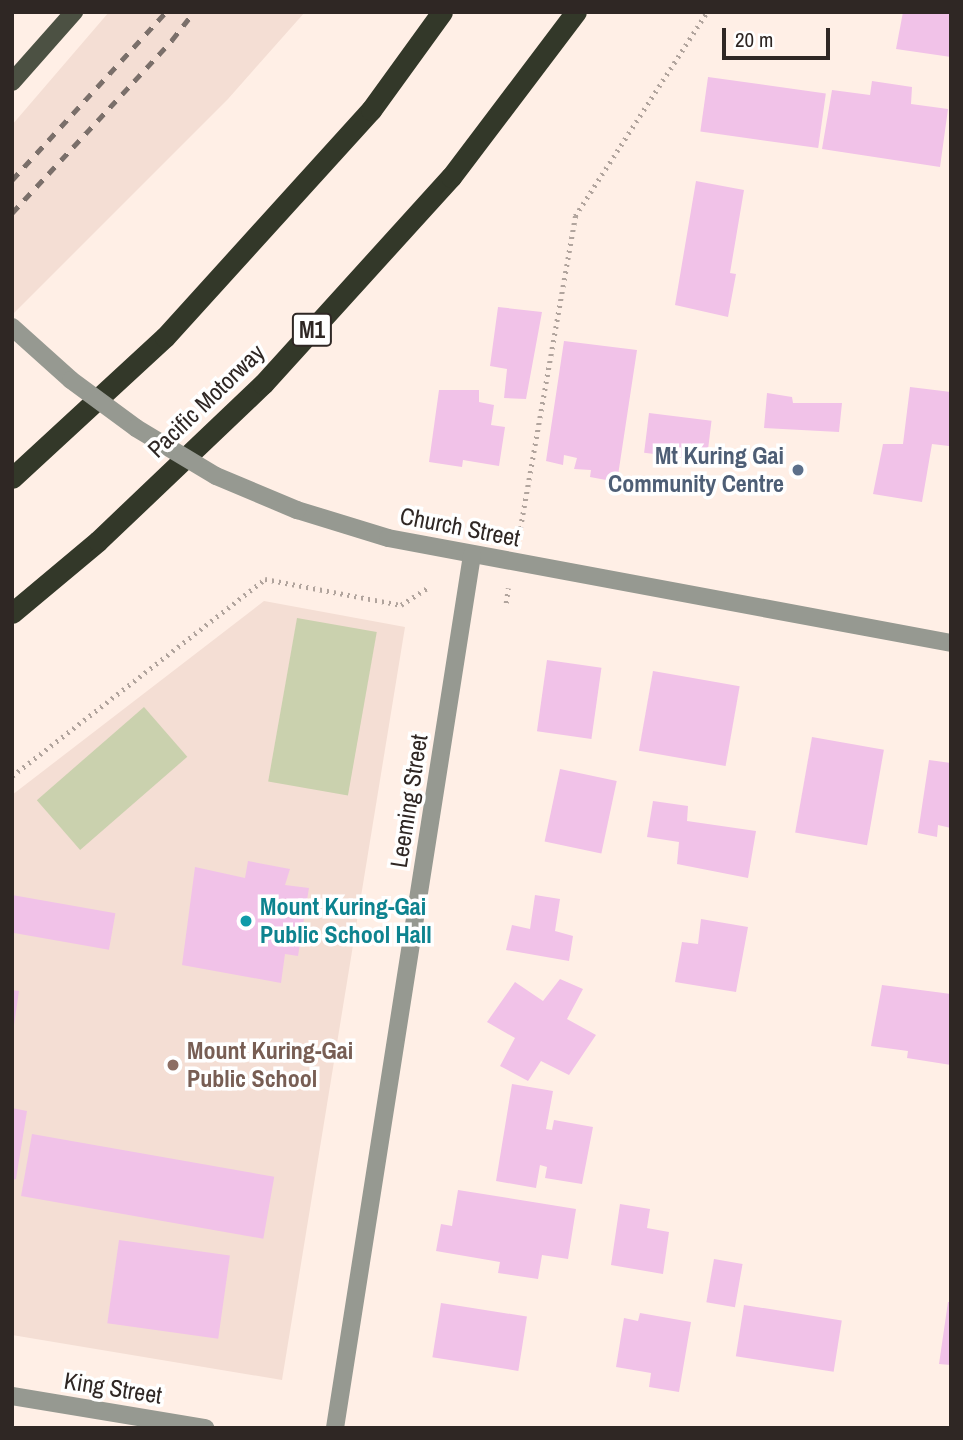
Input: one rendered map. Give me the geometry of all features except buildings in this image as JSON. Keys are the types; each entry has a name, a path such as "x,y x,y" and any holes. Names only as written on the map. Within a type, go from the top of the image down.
{"highway":[{"path":"12,478 165,337 371,110 442,12"},
{"name":"Pacific Motorway","path":"12,613 98,541 263,384 451,177 576,12"}],"main road":[{"path":"12,82 74,12"}],"street":[{"name":"Church Street","path":"12,327 71,380 136,428 216,476 297,510 388,538 951,643"},
{"name":"Leeming Street","path":"335,1428 472,555"},
{"name":"King Street","path":"12,1396 205,1428"}],"path":[{"path":"506,603 575,216 707,12"},
{"path":"12,776 265,579 401,605 427,588"}],"shaded area":[{"path":"109,12 305,12 228,99 12,315 12,125"},
{"name":"Mount Kuring-Gai Public School","path":"264,601 405,627 282,1380 12,1335 12,795"}],"green space":[{"path":"297,618 377,632 348,796 268,781"},
{"path":"144,707 187,757 80,850 37,800"}],"railway":[{"path":"12,180 166,12"},
{"path":"12,213 172,40 194,12"}],"place":[{"name":"Mt Kuring Gai Community Centre","path":"798,470"},
{"name":"Mount Kuring-Gai Public School Hall","path":"246,921"},
{"name":"Mount Kuring-Gai Public School","path":"173,1065"}]}
